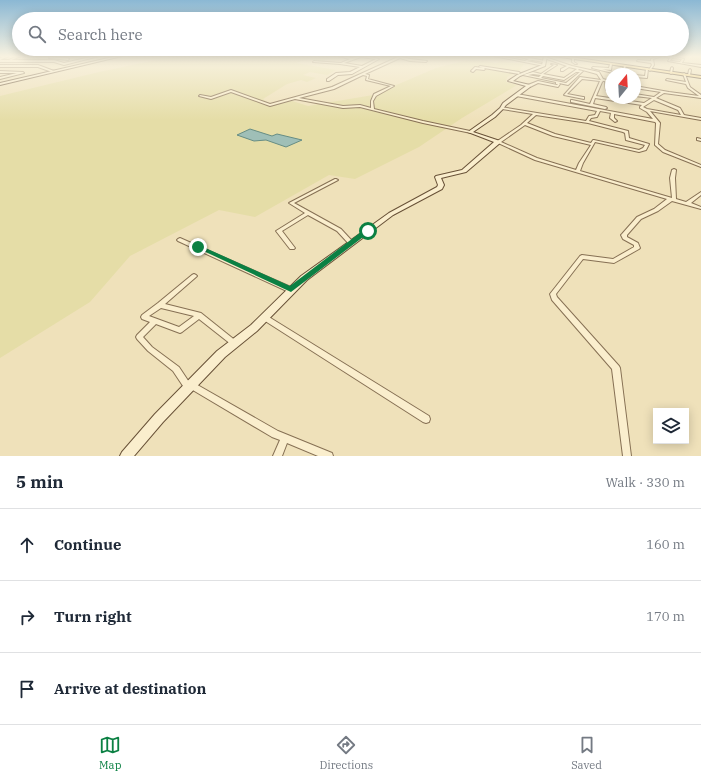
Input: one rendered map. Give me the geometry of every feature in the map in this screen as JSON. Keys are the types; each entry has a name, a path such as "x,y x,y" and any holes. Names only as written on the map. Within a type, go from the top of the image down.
{"street":[{"path":"0,84 27,77"},
{"path":"0,84 28,77"},
{"path":"328,80 332,77"},
{"path":"200,96 211,98 231,91 263,101 269,105 333,88 356,77"},
{"path":"368,77 393,86 374,95 372,104 373,109"},
{"path":"514,77 510,81 527,86 538,82 558,86 559,84 551,77"},
{"path":"470,132 502,108 504,104 517,95 535,77"},
{"path":"555,82 560,78 564,79 566,77"},
{"path":"555,82 567,84 575,77"},
{"path":"600,77 605,84"},
{"path":"687,77 687,83 689,86 701,96"},
{"path":"578,102 583,98 565,95 581,78 604,81"},
{"path":"667,80 687,83"},
{"path":"592,105 604,81"},
{"path":"641,88 701,96"},
{"path":"596,97 643,104 656,99 663,92"},
{"path":"517,95 620,111 621,114"},
{"path":"641,96 656,99 679,109 683,116"},
{"path":"293,98 343,107 360,106 430,124 470,132 498,142 529,157 701,208"},
{"path":"572,101 592,105 613,113 657,121"},
{"path":"643,104 642,107 647,110 657,121 656,143 658,146"},
{"path":"502,108 586,122 623,130 627,132 627,138 658,146 664,151 693,161 701,166"},
{"path":"586,122 590,117 596,116 602,108"},
{"path":"647,110 701,119"},
{"path":"613,113 612,118 615,121"},
{"path":"126,456 189,386 234,343 254,328 291,290 351,243 402,207 440,188 441,185 438,177 464,171 510,132 526,124 535,114"},
{"path":"635,122 638,118"},
{"path":"526,124 552,134 593,144"},
{"path":"623,130 627,126"},
{"path":"578,171 580,164 591,150 593,144 597,141 639,151 645,149 647,144"},
{"path":"673,200 674,191 671,180 674,170"},
{"path":"336,180 291,203 339,230 351,243"},
{"path":"687,204 701,193"},
{"path":"627,456 616,368 554,298 553,294 582,257 614,261 637,248 636,244 625,238 624,235 639,218 673,200"},
{"path":"292,248 279,231 308,213"},
{"path":"180,240 270,279 291,290"},
{"path":"194,276 144,318 182,330 199,316"},
{"path":"160,305 199,316 234,343"},
{"path":"264,317 426,419"},
{"path":"154,322 139,338 150,350 176,369 189,386 285,439 329,456"},
{"path":"277,456 285,439"}],"shaded area":[{"path":"77,77 313,77 316,78 307,82 301,80 287,84 263,99 271,105 289,100 308,106 373,95 414,77 507,77 506,82 517,85 462,118 419,147 355,179 329,175 255,217 219,210 130,256 90,302 0,358 0,96"}],"water":[{"path":"250,129 272,136 277,134 302,140 286,147 266,140 254,141 237,135"}],"route":[{"path":"198,247 291,290 316,268 327,262 344,247 368,231"}]}
